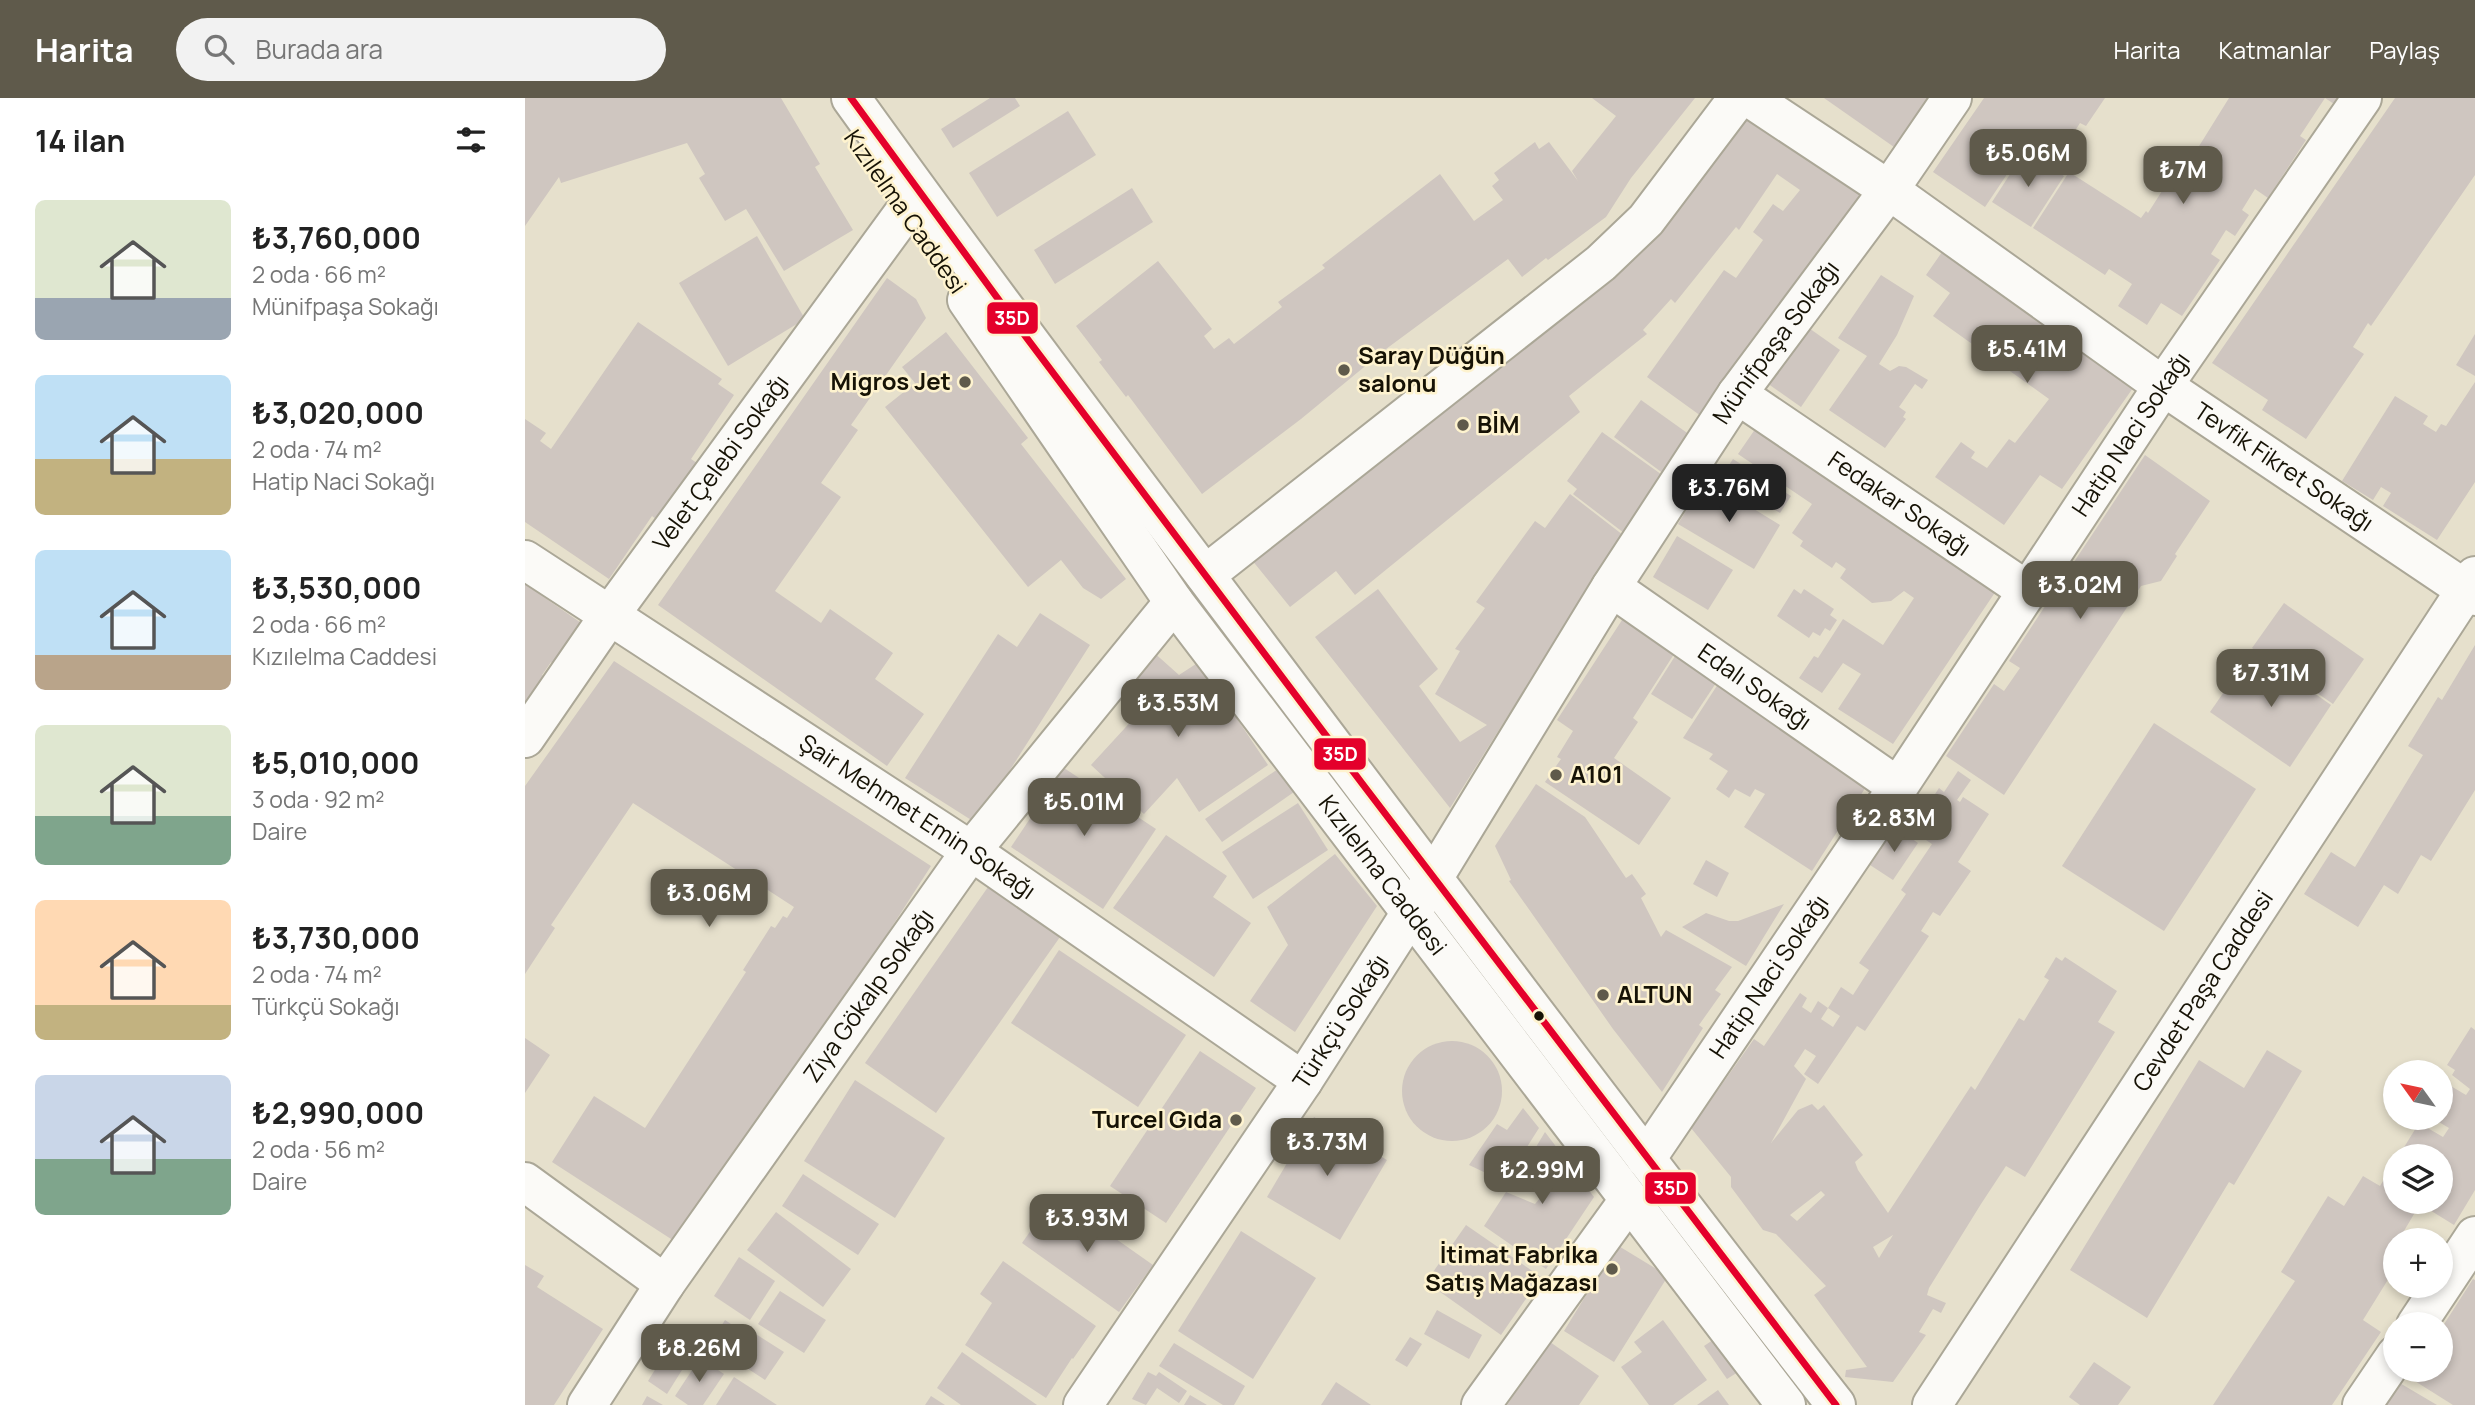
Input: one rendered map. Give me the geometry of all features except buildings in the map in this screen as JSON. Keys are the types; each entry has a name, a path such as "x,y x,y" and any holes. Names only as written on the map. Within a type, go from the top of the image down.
{"street":[{"name":"Kızılelma Caddesi","path":"825,98 910,199 1205,575 1432,880 1836,1405"},
{"name":"Kızılelma Caddesi","path":"851,98 910,199 1174,602 1786,1405"},
{"name":"Ziya Gökalp Sokağı","path":"587,1405 665,1284 971,850 1174,602 1601,264 1646,220 1738,98"},
{"name":"Tevfik Fikret Sokağı","path":"1750,98 1889,190 2163,386 2472,588"},
{"name":"Münifpaşa Sokağı","path":"1432,880 1611,587 1737,394 1889,190 1952,98"},
{"name":"Hatip Naci Sokağı","path":"1646,1159 1898,787 2163,386 2362,98"},
{"name":"Velet Çelebi Sokağı","path":"525,738 609,616 910,199"},
{"name":"Fedakar Sokağı","path":"1737,394 2026,590"},
{"name":"Şair Mehmet Emin Sokağı","path":"525,560 971,850 1303,1081"},
{"name":"Edalı Sokağı","path":"1611,587 1898,787"},
{"name":"Cevdet Paşa Caddesi","path":"1932,1405 2472,588"},
{"name":"Türkçü Sokağı","path":"1083,1405 1303,1081 1432,880"},
{"path":"525,1182 665,1284"},
{"path":"1481,1405 1629,1200"},
{"path":"2425,1312 2475,1236"},
{"path":"2362,1405 2383,1374"}],"transit line":[{"name":"35D","path":"851,98 1026,337 1361,782 1836,1405"}],"place":[{"name":"Saray Düğün salonu","path":"1344,370"},
{"name":"Migros Jet","path":"965,382"},
{"name":"BİM","path":"1463,425"},
{"name":"A101","path":"1556,775"},
{"name":"ALTUN","path":"1603,995"},
{"name":"Turcel Gıda","path":"1236,1120"},
{"name":"İtimat Fabrİka Satış Mağazası","path":"1612,1269"}]}
